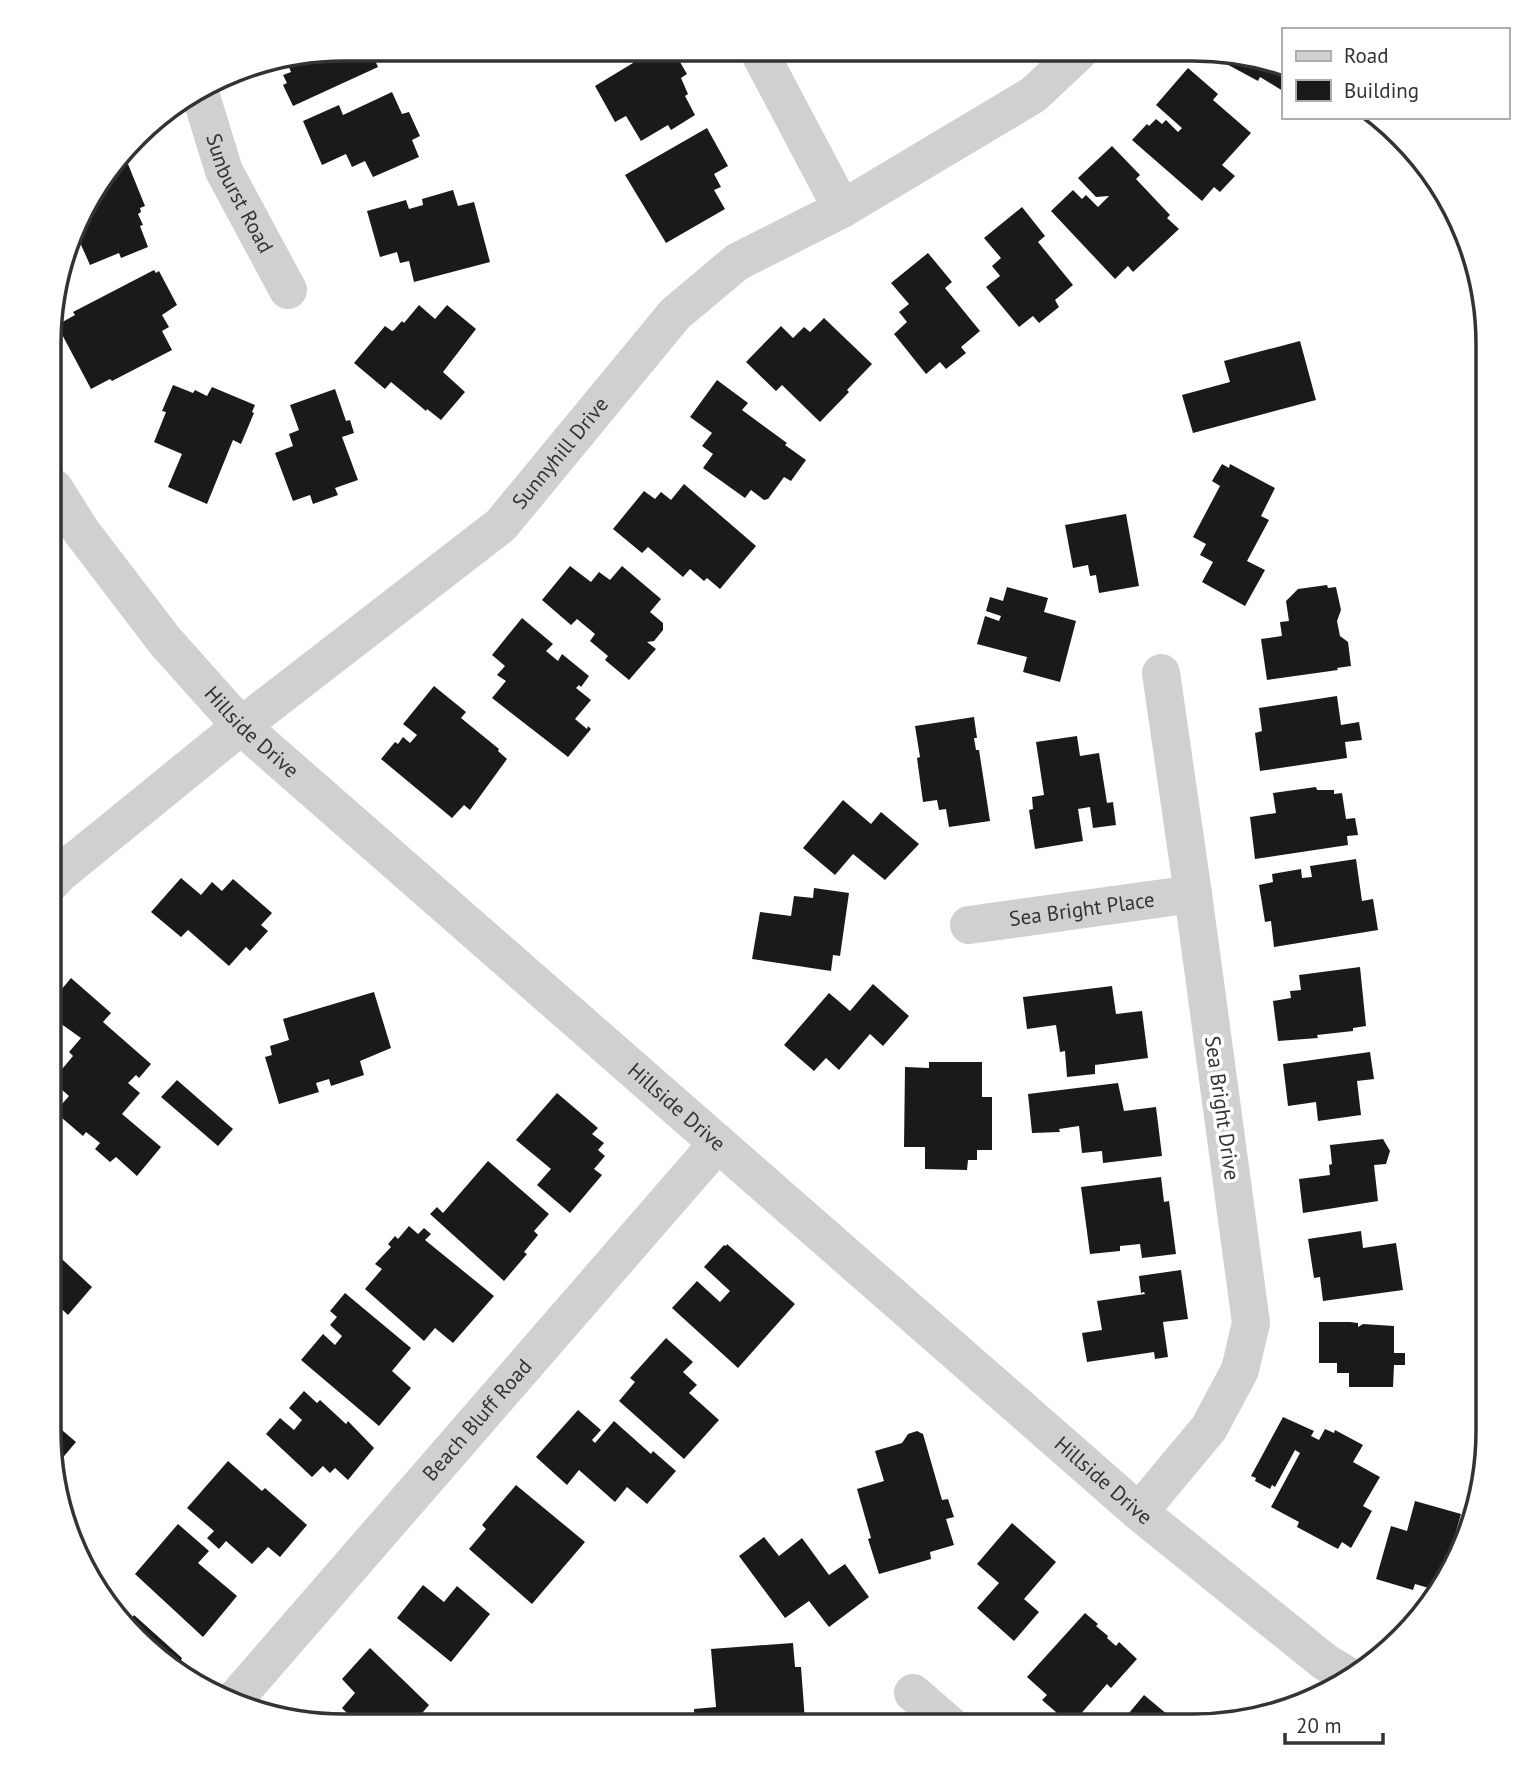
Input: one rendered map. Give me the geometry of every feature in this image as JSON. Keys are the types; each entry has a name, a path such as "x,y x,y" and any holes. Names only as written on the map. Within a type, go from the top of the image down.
{"street":[{"path":"764,61 842,208"},
{"name":"Sunnyhill Drive","path":"61,875 241,726 501,525 675,314 737,262 842,208 1033,95 1069,61"},
{"name":"Sunburst Road","path":"202,100 224,172 288,290"},
{"name":"Hillside Drive","path":"61,499 81,531 165,641 241,726 1139,1512 1325,1662 1341,1672"},
{"name":"Sea Bright Drive","path":"1139,1512 1209,1428 1240,1370 1251,1323 1194,894 1161,673"},
{"name":"Sea Bright Place","path":"968,925 1194,894"},
{"name":"Beach Bluff Road","path":"240,1694 718,1143"},
{"path":"913,1693 937,1714"}],"building":[{"path":"375,61 378,67 293,106 283,85 287,83 283,75 291,72 289,67 326,62"},
{"path":"632,61 679,61 687,74 681,78 688,94 685,96 695,115 671,130 668,125 641,141 626,116 615,122 595,86 633,63"},
{"path":"1226,64 1282,75 1282,90 1260,77 1258,81"},
{"path":"1188,68 1218,94 1213,100 1251,133 1222,165 1235,176 1220,192 1214,187 1202,201 1132,140 1147,124 1149,126 1156,119 1162,124 1166,120 1178,132 1182,128 1156,105"},
{"path":"392,92 402,114 409,112 420,136 412,140 419,157 373,177 365,161 352,167 346,154 322,165 303,121 339,105 343,115"},
{"path":"707,128 728,166 714,174 721,187 714,190 725,209 666,243 625,175"},
{"path":"1112,146 1140,175 1136,179 1170,215 1167,218 1179,229 1133,272 1128,266 1115,279 1051,211 1073,190 1082,199 1086,195 1098,207 1109,196 1096,197 1078,178"},
{"path":"128,164 145,206 140,208 141,212 138,214 148,247 121,258 119,253 90,265 80,243 99,203"},
{"path":"453,190 458,206 474,202 490,262 414,282 409,261 400,263 397,252 380,257 367,211 406,200 409,209 423,205 422,199"},
{"path":"1022,207 1045,236 1038,242 1073,285 1055,300 1059,307 1039,323 1033,316 1019,327 986,287 1000,276 992,266 1001,258 984,238"},
{"path":"928,253 952,282 945,288 980,331 961,347 966,353 946,369 940,362 926,374 894,334 907,322 899,312 909,304 891,283"},
{"path":"154,270 156,273 159,271 177,305 162,315 169,327 162,331 172,350 91,389 62,334 62,322 75,315 73,312"},
{"path":"419,305 435,319 447,305 476,329 443,372 465,392 441,420 391,382 385,389 354,363 385,326 394,330 402,321 404,323"},
{"path":"824,318 872,364 820,422 782,385 776,391 746,362 781,326 793,338 804,327 810,332"},
{"path":"1300,341 1316,400 1193,433 1182,395 1230,382 1224,361"},
{"path":"717,380 748,403 742,410 806,460 791,481 784,477 768,499 764,500 751,490 745,498 703,468 713,454 702,446 712,433 690,417"},
{"path":"173,385 207,396 212,387 255,405 241,444 233,440 207,504 168,487 182,454 154,442 166,412 162,411"},
{"path":"335,389 346,421 350,420 354,433 342,437 358,480 335,488 338,495 313,504 310,495 293,501 275,453 293,446 289,434 299,430 290,405"},
{"path":"1222,464 1229,468 1230,464 1275,488 1261,516 1269,520 1247,561 1265,570 1245,606 1202,582 1213,562 1200,555 1206,544 1193,537 1220,486 1212,481"},
{"path":"684,484 756,546 720,589 707,578 704,581 690,569 683,577 648,547 642,553 613,529 644,491 655,499 661,492 671,500"},
{"path":"1126,514 1139,586 1099,593 1096,575 1090,576 1088,565 1073,568 1065,525"},
{"path":"570,566 591,582 599,572 610,580 622,566 661,599 650,612 663,623 663,630 654,641 647,642 656,649 629,680 605,660 608,656 590,641 595,634 577,619 571,625 542,600"},
{"path":"1327,585 1328,588 1336,587 1341,610 1337,621 1340,636 1348,642 1351,666 1267,680 1261,639 1282,636 1280,622 1289,621 1286,601 1298,589"},
{"path":"1007,587 1048,598 1044,612 1076,621 1060,682 1023,672 1027,657 977,644 985,616 999,621 1001,616 986,611 990,597 1003,601"},
{"path":"522,618 553,644 546,651 558,661 562,654 589,676 581,687 579,685 576,688 591,700 575,719 587,729 588,726 591,729 568,757 492,698 506,681 497,675 505,666 492,655"},
{"path":"434,686 466,712 461,718 499,749 507,759 470,810 464,805 452,818 381,759 395,742 398,744 403,737 410,743 417,735 403,724"},
{"path":"1337,696 1341,725 1359,722 1362,740 1345,742 1347,758 1260,771 1255,733 1262,731 1259,708"},
{"path":"974,717 977,738 974,738 976,750 979,750 990,821 949,827 946,809 939,810 937,800 923,802 915,726"},
{"path":"1077,736 1080,756 1099,753 1107,803 1113,802 1116,825 1093,828 1090,807 1078,809 1083,841 1035,849 1029,810 1033,809 1032,797 1044,795 1036,742"},
{"path":"1316,787 1317,790 1334,790 1334,794 1342,793 1346,819 1355,818 1358,835 1347,836 1348,845 1255,859 1250,817 1276,813 1273,793"},
{"path":"843,800 871,824 881,812 919,844 885,880 853,854 835,875 803,848"},
{"path":"1356,859 1362,901 1373,899 1378,930 1274,947 1271,921 1265,922 1259,885 1273,882 1272,874 1301,869 1302,878 1312,877 1310,866"},
{"path":"181,878 201,895 212,882 222,891 233,879 272,913 261,925 268,931 250,951 246,947 229,966 188,930 181,937 151,912"},
{"path":"814,888 849,893 840,956 833,955 831,971 752,959 760,912 791,916 794,896 813,898"},
{"path":"1360,967 1366,1026 1353,1028 1353,1031 1317,1035 1318,1038 1278,1041 1273,1001 1291,998 1290,991 1301,990 1299,975"},
{"path":"71,978 111,1013 103,1022 151,1064 139,1078 136,1075 128,1083 140,1093 122,1114 161,1147 137,1176 116,1157 110,1162 95,1149 100,1143 86,1132 83,1136 61,1117 61,1105 69,1096 61,1089 61,1070 73,1056 69,1052 81,1038 61,1024 61,990"},
{"path":"873,984 909,1016 883,1046 870,1034 839,1070 826,1058 814,1071 784,1045 829,993 850,1011"},
{"path":"1112,986 1116,1014 1142,1011 1148,1058 1095,1065 1095,1074 1067,1077 1065,1051 1060,1052 1056,1025 1027,1029 1023,997"},
{"path":"374,992 391,1048 360,1061 364,1075 331,1086 329,1079 316,1083 319,1092 279,1104 265,1057 272,1055 270,1046 289,1040 283,1019"},
{"path":"1370,1052 1374,1079 1357,1081 1361,1115 1318,1121 1316,1102 1288,1106 1283,1064"},
{"path":"929,1062 982,1062 982,1097 992,1097 992,1150 977,1150 977,1160 968,1160 967,1170 925,1169 925,1147 904,1147 905,1067 929,1068"},
{"path":"177,1080 233,1129 218,1146 161,1097"},
{"path":"1118,1083 1124,1111 1156,1107 1162,1156 1103,1163 1102,1151 1082,1153 1079,1126 1059,1129 1060,1132 1032,1133 1028,1094"},
{"path":"557,1093 598,1128 592,1134 604,1143 598,1150 605,1156 594,1169 602,1175 570,1213 537,1185 551,1169 516,1140"},
{"path":"1383,1139 1390,1151 1386,1164 1374,1165 1378,1201 1303,1213 1299,1179 1330,1175 1330,1145"},
{"path":"488,1161 549,1214 534,1231 538,1235 524,1252 527,1254 504,1281 430,1214 437,1207 443,1213"},
{"path":"1161,1177 1164,1202 1169,1201 1176,1254 1142,1258 1140,1244 1120,1246 1120,1251 1090,1254 1081,1187"},
{"path":"409,1226 418,1234 424,1228 431,1234 425,1240 494,1296 453,1343 435,1328 424,1341 365,1289 382,1269 375,1264 391,1247 388,1244 395,1236 398,1239"},
{"path":"1361,1231 1363,1248 1396,1243 1403,1290 1323,1301 1320,1277 1314,1278 1308,1239"},
{"path":"727,1244 795,1304 738,1368 672,1308 697,1281 720,1302 730,1291 704,1267"},
{"path":"61,1258 92,1287 68,1315 61,1308"},
{"path":"1181,1270 1188,1319 1163,1322 1168,1357 1155,1359 1154,1352 1087,1362 1082,1333 1102,1330 1097,1301 1145,1294 1141,1293 1139,1276"},
{"path":"345,1293 411,1348 392,1371 411,1388 379,1426 301,1360 323,1334 335,1345 342,1336 330,1325 337,1317 330,1311"},
{"path":"1319,1322 1358,1323 1358,1327 1363,1324 1394,1326 1394,1353 1405,1353 1405,1365 1394,1365 1393,1387 1349,1387 1349,1373 1337,1373 1337,1363 1319,1363"},
{"path":"666,1338 693,1362 683,1372 697,1385 689,1393 719,1420 684,1459 619,1401 635,1382 630,1378"},
{"path":"304,1391 317,1403 320,1400 346,1424 348,1421 374,1448 348,1480 335,1468 330,1473 323,1466 312,1477 266,1434 280,1418 294,1430 302,1420 289,1408"},
{"path":"578,1410 601,1430 592,1440 595,1443 614,1421 651,1454 653,1451 676,1471 647,1504 627,1487 615,1502 579,1470 567,1485 536,1457"},
{"path":"1283,1417 1314,1431 1311,1436 1319,1440 1325,1429 1334,1433 1335,1430 1363,1445 1353,1462 1380,1477 1363,1506 1372,1511 1351,1548 1342,1542 1338,1549 1297,1527 1299,1522 1271,1507 1300,1453 1295,1450 1275,1487 1272,1485 1270,1489 1251,1476"},
{"path":"61,1429 76,1442 63,1457"},
{"path":"917,1431 923,1434 942,1500 948,1499 954,1517 946,1519 954,1545 930,1552 931,1559 879,1574 857,1489 884,1481 875,1451 902,1443 908,1434"},
{"path":"228,1461 262,1491 265,1488 307,1525 280,1557 268,1547 252,1564 226,1541 219,1549 207,1538 214,1531 187,1508"},
{"path":"516,1485 585,1542 532,1604 469,1549 486,1529 482,1525"},
{"path":"1415,1501 1461,1514 1447,1556 1428,1588 1415,1584 1413,1590 1376,1579 1391,1526 1407,1531"},
{"path":"1012,1523 1056,1562 1024,1599 1039,1612 1014,1641 977,1608 999,1583 977,1564"},
{"path":"178,1524 209,1551 198,1563 237,1596 203,1637 135,1574"},
{"path":"764,1537 779,1556 802,1538 829,1575 845,1564 869,1597 829,1627 809,1601 785,1618 739,1556"},
{"path":"423,1585 444,1602 457,1586 490,1614 451,1662 397,1618"},
{"path":"1085,1613 1116,1646 1119,1642 1137,1659 1111,1688 1107,1684 1081,1714 1058,1714 1042,1700 1047,1695 1027,1677"},
{"path":"134,1615 182,1658 187,1666 144,1631 132,1618"},
{"path":"793,1643 795,1667 801,1667 804,1714 694,1714 694,1709 716,1707 711,1649"},
{"path":"370,1648 429,1705 421,1714 348,1714 342,1708 355,1693 342,1679"},
{"path":"1144,1695 1167,1714 1128,1714"}]}
